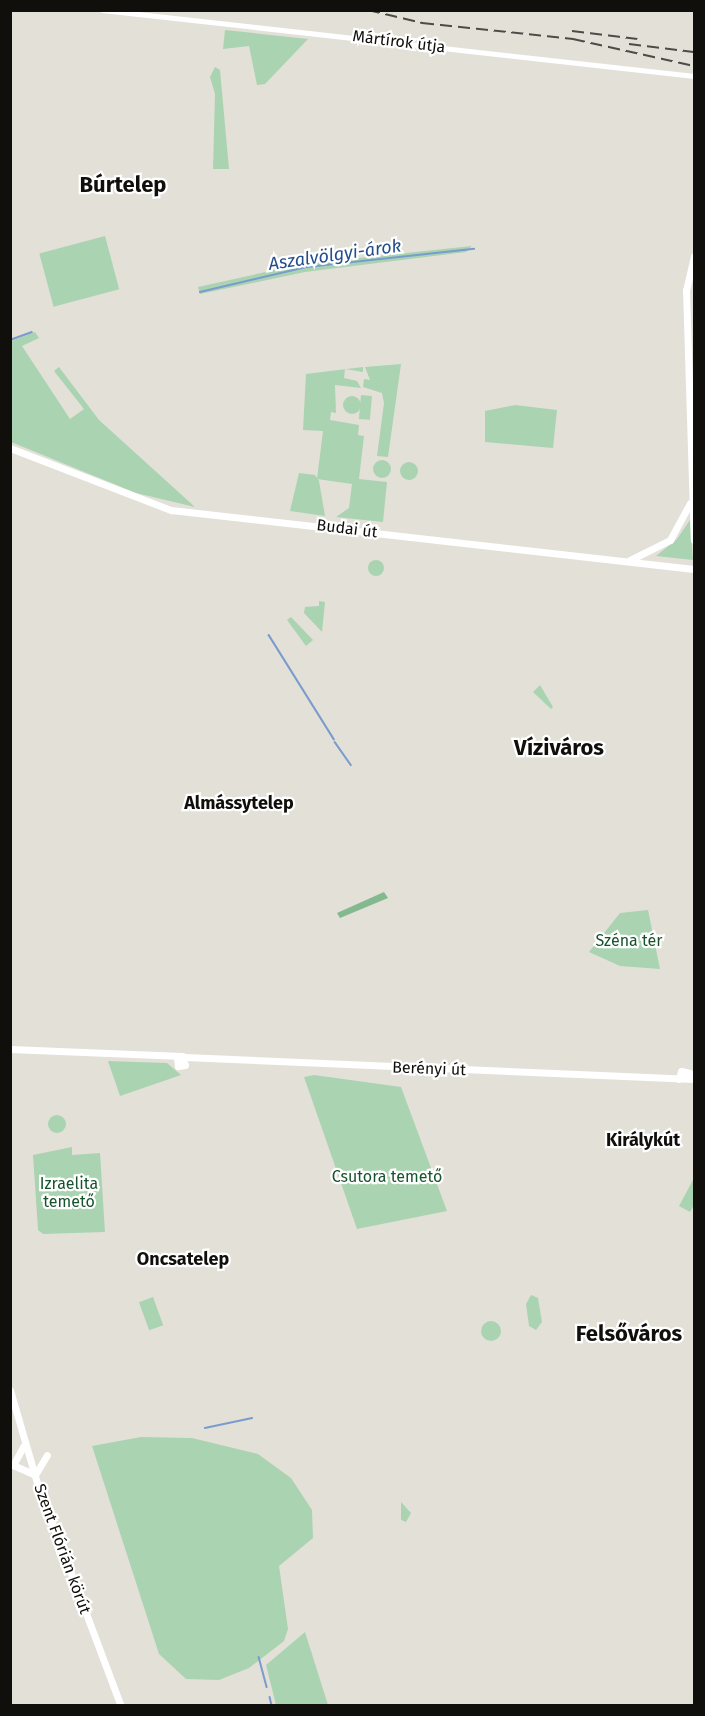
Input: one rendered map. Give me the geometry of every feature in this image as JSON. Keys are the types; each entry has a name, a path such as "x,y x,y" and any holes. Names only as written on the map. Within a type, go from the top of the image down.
{"main road":[{"path":"694,256 686,284 694,540"},
{"name":"Budai út","path":"10,448 171,510 694,569"},
{"path":"692,466 694,474"},
{"path":"625,561 670,540 684,521 693,492"},
{"name":"Berényi út","path":"10,1049 181,1061 201,1058 692,1077"},
{"name":"Szent Flórián körút","path":"10,1390 35,1475 121,1706"},
{"path":"24,1442 14,1465 35,1475 46,1455"}],"street":[{"name":"Mártírok útja","path":"102,10 694,76"}],"green space":[{"path":"225,30 308,39 265,84 257,85 249,46 223,49"},
{"path":"215,67 220,70 229,169 213,169 215,94 210,77"},
{"path":"105,236 119,289 54,307 39,254"},
{"path":"472,246 466,252 305,272 200,294 198,287 302,264"},
{"path":"35,332 39,338 22,346 70,419 84,409 54,371 59,367 99,420 195,507 136,493 11,442 11,341"},
{"path":"401,364 388,457 377,456 384,403 382,393 363,387 364,379 370,380 365,367"},
{"path":"363,367 363,372 346,369"},
{"path":"345,369 344,378 357,381 361,388 335,385 336,413 331,412 330,420 359,425 358,435 364,436 359,479 387,482 383,522 336,517 349,508 352,484 317,479 323,431 303,430 306,374"},
{"path":"361,395 372,396 370,420 359,419"},
{"path":"352,396 358,399 361,405 358,411 352,414 346,411 343,405 346,399"},
{"path":"515,405 557,410 553,448 485,442 485,411"},
{"path":"382,460 388,463 391,469 388,475 382,478 376,475 373,469 376,463"},
{"path":"409,462 415,465 418,471 415,477 409,480 403,477 400,471 403,465"},
{"path":"299,473 315,475 319,481 325,516 290,511"},
{"path":"690,520 693,560 656,556 677,539"},
{"path":"376,560 384,568 376,576 368,568"},
{"path":"319,601 325,602 322,632 304,613 305,607 319,606"},
{"path":"291,617 313,640 306,646 287,620"},
{"path":"540,685 553,707 551,709 533,692"},
{"path":"384,892 388,898 340,918 337,913"},
{"name":"Széna tér","path":"648,910 660,969 620,966 589,952 620,913"},
{"path":"108,1061 167,1063 181,1075 120,1096"},
{"name":"Csutora temető","path":"314,1075 401,1087 447,1211 357,1229 304,1077"},
{"path":"53,1115 61,1115 66,1120 64,1131 53,1133 48,1128 48,1120"},
{"name":"Izraelita temető","path":"72,1147 72,1155 100,1153 105,1232 43,1234 38,1230 33,1155"},
{"path":"694,1178 694,1205 690,1212 679,1206"},
{"path":"531,1295 538,1298 542,1322 536,1330 529,1326 526,1304"},
{"path":"153,1297 163,1325 149,1330 139,1302"},
{"path":"491,1321 498,1324 501,1331 498,1338 491,1341 484,1338 481,1331 484,1324"},
{"path":"141,1437 192,1438 258,1454 291,1478 312,1510 313,1538 279,1566 288,1629 284,1641 249,1668 219,1680 186,1679 159,1654 92,1446"},
{"path":"401,1502 411,1513 406,1522 401,1520"},
{"path":"305,1632 328,1705 276,1705 266,1665"}],"waterway":[{"name":"Aszalvölgyi-árok","path":"200,292 307,267 474,249"},
{"name":"Aszalvölgyi-árok","path":"10,340 32,332"},
{"path":"269,635 334,739"},
{"path":"335,742 351,765"},
{"path":"205,1428 252,1418"},
{"path":"259,1657 267,1687"},
{"path":"270,1697 272,1706"}],"railway":[{"path":"368,10 422,23 573,39 694,66"},
{"path":"572,31 638,39"},
{"path":"629,44 694,52"}],"district":[{"name":"Búrtelep","path":"123,185"},
{"name":"Víziváros","path":"559,748"},
{"name":"Almássytelep","path":"239,803"},
{"name":"Királykút","path":"643,1140"},
{"name":"Oncsatelep","path":"183,1259"},
{"name":"Felsőváros","path":"629,1334"}]}
